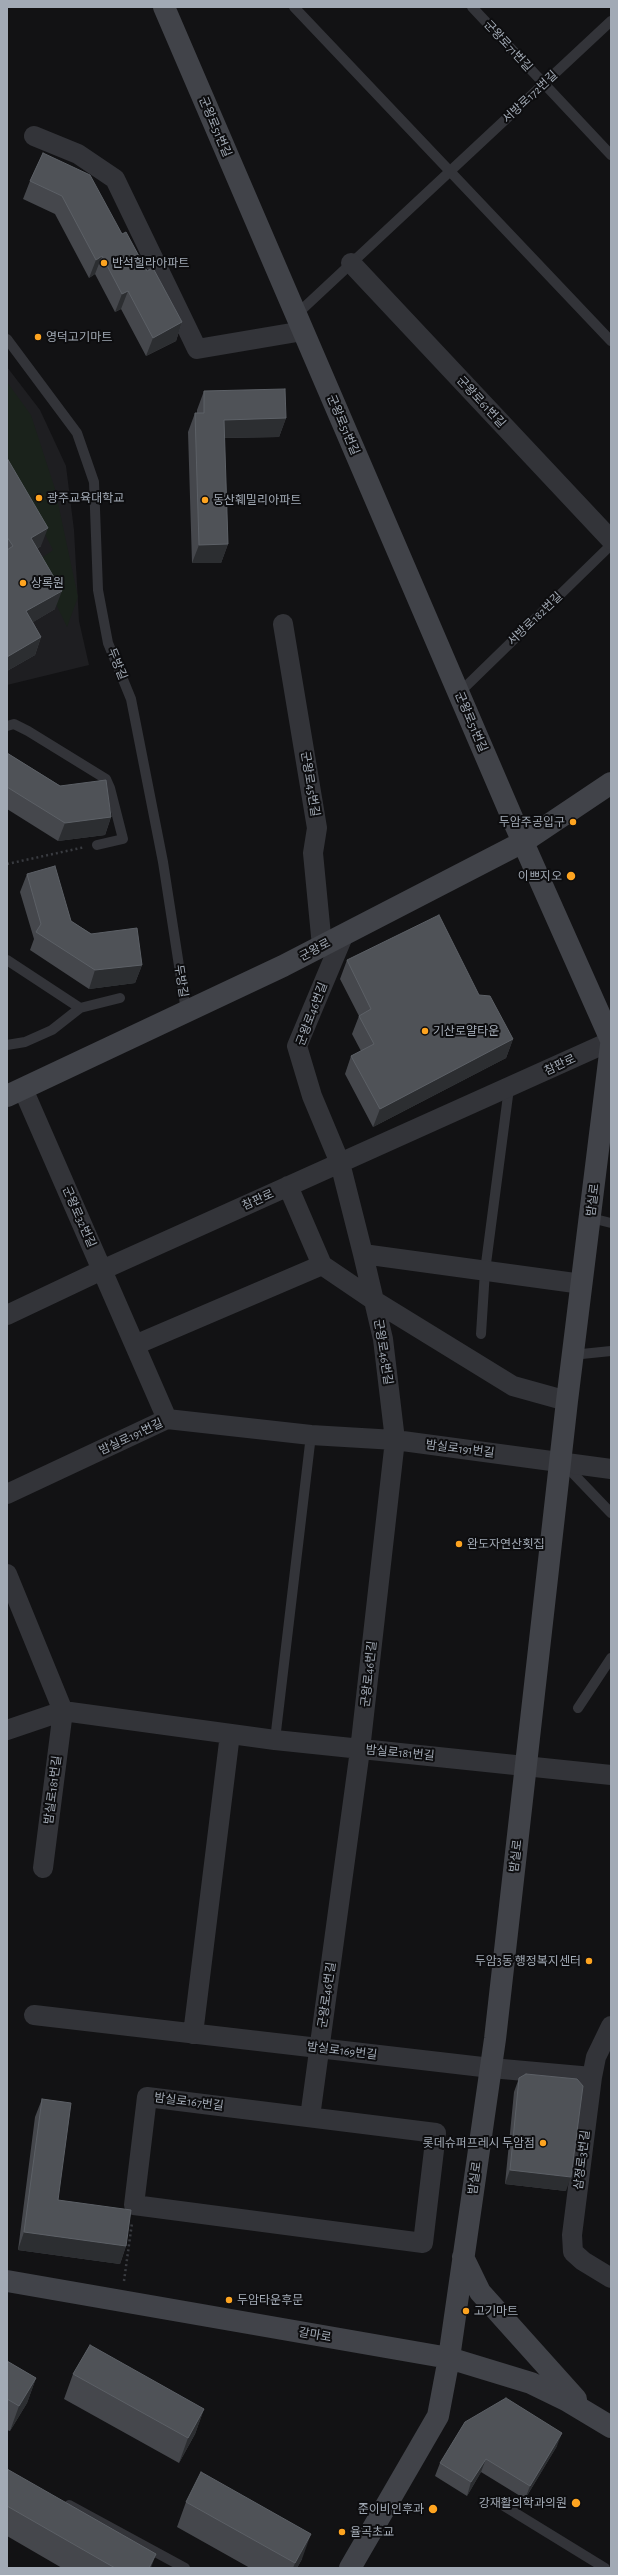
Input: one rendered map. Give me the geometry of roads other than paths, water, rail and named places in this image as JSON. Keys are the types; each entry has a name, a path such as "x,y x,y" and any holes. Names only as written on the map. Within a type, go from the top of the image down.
{"main road":[{"name":"군왕로51번길","path":"164,7 522,842"},
{"name":"군왕로","path":"15,1092 322,946 522,842 611,783"},
{"path":"522,842 611,1041"},
{"name":"밤실로","path":"350,2568 438,2416 449,2358 491,2068 572,1355 582,1284 601,1220 611,1045"},
{"path":"463,2257 480,2292 589,2414"},
{"name":"갈마로","path":"7,2282 449,2358 514,2376 550,2391 611,2427"}],"street":[{"path":"34,136 78,154 115,179 197,349 299,323"},
{"name":"군왕로61번길","path":"351,263 611,540"},
{"name":"군왕로45번길","path":"283,624 317,828 313,853 322,946"},
{"name":"군왕로46번길","path":"310,2117 360,1750 395,1440 383,1339 363,1254 340,1163 312,1096 297,1046 344,934"},
{"name":"참판로","path":"7,1315 102,1270 611,1041"},
{"name":"군왕로32번길","path":"15,1092 102,1270 167,1420"},
{"path":"288,1186 322,1265 373,1299"},
{"path":"363,1254 582,1284"},
{"path":"135,1345 322,1265"},
{"name":"군왕로46번길","path":"373,1299 513,1386 567,1401"},
{"name":"밤실로191번길","path":"7,1494 167,1420 311,1436 395,1440 561,1462"},
{"path":"561,1462 611,1469"},
{"name":"밤실로181번길","path":"7,1574 63,1711 43,1868"},
{"name":"밤실로181번길","path":"7,1730 63,1711 360,1750 526,1764"},
{"path":"193,2034 230,1734"},
{"path":"526,1764 611,1775"},
{"name":"밤실로169번길","path":"34,2015 319,2049 491,2068 592,2077"},
{"name":"삼정로3번길","path":"611,2026 596,2057 592,2077 572,2235 573,2252 583,2261 611,2278"},
{"name":"밤실로167번길","path":"147,2097 310,2117 436,2133 423,2244 134,2205 147,2097"}],"lane":[{"path":"294,7 449,172 611,340"},
{"name":"군왕로71번길","path":"472,7 611,155"},
{"name":"서방로172번길","path":"299,323 351,263 611,21"},
{"name":"두방길","path":"7,339 77,433 94,482 98,590 108,643 131,699 163,862 186,1011"},
{"name":"서방로182번길","path":"458,693 611,546"},
{"path":"7,726 14,724 24,729 106,779 110,788 123,839 97,845"},
{"path":"7,961 80,1008"},
{"path":"7,1045 24,1042 52,1030 80,1008 120,998"},
{"path":"480,1334 485,1271 509,1088"},
{"path":"572,1355 611,1351"},
{"path":"275,1740 311,1436"},
{"path":"561,1462 611,1513"},
{"path":"578,1708 611,1658"},
{"path":"61,2500 185,2568"},
{"path":"504,2506 605,2568"}],"place":[{"name":"반석힐라아파트","path":"104,263"},
{"name":"영덕고기마트","path":"38,337"},
{"name":"광주교육대학교","path":"39,498"},
{"name":"동산훼밀리아파트","path":"205,500"},
{"name":"상록원","path":"23,583"},
{"name":"두암주공입구","path":"573,822"},
{"name":"이쁘지오","path":"571,876"},
{"name":"기산로얄타운","path":"425,1031"},
{"name":"완도자연산횟집","path":"459,1544"},
{"name":"두암3동 행정복지센터","path":"589,1961"},
{"name":"롯데슈퍼프레시 두암점","path":"543,2143"},
{"name":"두암타운후문","path":"229,2300"},
{"name":"고기마트","path":"466,2311"},
{"name":"강재활의학과의원","path":"576,2503"},
{"name":"준이비인후과","path":"433,2509"},
{"name":"율곡초교","path":"342,2532"}]}
